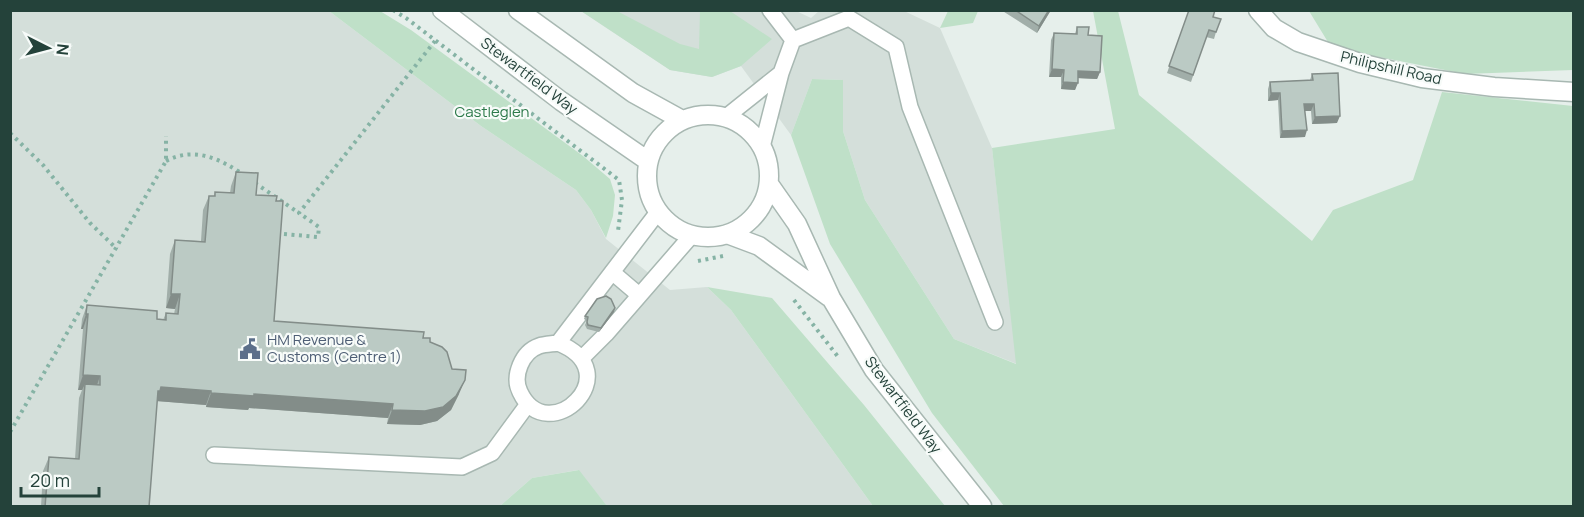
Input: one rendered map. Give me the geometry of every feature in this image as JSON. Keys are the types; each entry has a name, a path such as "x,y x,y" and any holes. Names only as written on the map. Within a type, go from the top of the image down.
{"street":[{"name":"Stewartfield Way","path":"442,10 561,101 648,161"},
{"path":"518,10 633,93 682,120"},
{"name":"Philipshill Road","path":"1258,10 1274,28 1298,42 1360,63 1422,78 1494,87 1574,92"},
{"path":"711,114 726,117 741,124 753,134 762,147 768,165 769,184 764,200 755,215 742,226 727,234 709,237 692,235 673,226 658,212 650,196 647,179 648,161 656,144 667,130 682,120 696,115 711,114"},
{"name":"Stewartfield Way","path":"769,184 797,224 831,298 874,370 982,507"},
{"name":"Stewartfield Way","path":"727,234 759,246 831,298"}],"lane":[{"path":"770,10 793,40"},
{"path":"762,147 781,73 793,40 849,18 896,47 910,107 995,322"},
{"path":"726,117 781,73"},
{"path":"558,343 658,212"},
{"path":"581,359 692,235"},
{"path":"612,272 639,295"},
{"path":"558,343 571,349 581,359 587,374 585,390 576,403 565,411 552,413 540,411 528,404 519,390 517,374 523,359 538,346 558,343"},
{"path":"214,455 462,467 492,453 528,404"}],"path":[{"path":"393,10 619,180 622,200 616,230 634,245"},
{"path":"299,213 435,41"},
{"path":"10,133 43,165 90,223 117,249"},
{"path":"10,432 166,161 166,136"},
{"path":"166,161 176,156 196,154 223,161 319,227 318,237 284,234"},
{"path":"665,265 722,256 730,258"},
{"path":"788,294 844,365"}],"shaded area":[{"path":"794,10 811,18 819,11 902,10 940,28 992,148 1017,364 954,339 865,200 843,131 843,80 812,79 791,135 741,66 712,77 670,70 581,11"},
{"path":"10,11 329,11 481,126 576,190 591,210 606,239 670,290 707,287 731,310 873,506 607,506 578,470 532,478 500,506 11,506"}],"green space":[{"path":"948,10 978,11 973,23 940,28"},
{"name":"Castleglen","path":"329,11 380,11 411,30 583,156 610,179 615,195 613,216 606,238 591,210 576,190 481,126"},
{"path":"581,11 617,11 680,44 699,49 700,11 730,11 772,39 741,66 712,77 670,70"},
{"path":"1093,11 1118,11 1139,95 1312,241 1333,210 1413,180 1442,92 1573,106 1573,506 1004,506 932,413 830,244 791,135 812,79 843,80 843,131 865,200 954,339 1016,364 992,148 1115,129"},
{"path":"1309,11 1573,11 1573,70 1465,74 1339,49 1331,47"},
{"path":"707,287 772,298 864,405 945,506 873,506 731,310"},
{"path":"579,470 607,506 500,506 532,478"}],"building":[{"path":"1015,10 1049,10 1039,26"},
{"path":"1189,10 1215,10 1213,17 1221,19 1216,32 1209,30 1193,75 1169,66"},
{"path":"1077,27 1089,27 1088,35 1102,36 1100,72 1078,71 1078,83 1063,82 1064,70 1052,69 1054,33 1077,34"},
{"path":"1338,73 1340,116 1315,117 1314,104 1304,104 1307,130 1282,131 1280,93 1271,93 1270,82 1313,80 1312,74"},
{"name":"HM Revenue & Customs (Centre 1)","path":"236,172 258,173 256,195 277,196 276,201 283,201 274,321 424,332 423,338 430,338 430,342 447,352 452,369 466,370 465,380 456,396 443,407 425,411 392,410 393,404 211,393 211,391 161,387 158,391 149,507 45,507 49,457 79,459 85,384 100,385 100,376 83,375 87,305 157,311 157,319 166,320 166,313 178,314 180,294 171,294 175,240 205,242 209,196 215,196 215,192 234,193"},
{"path":"606,296 611,299 615,308 601,328 588,325 588,317 585,316 597,299"}],"place":[{"name":"HM Revenue & Customs (Centre 1)","path":"250,349"}]}
